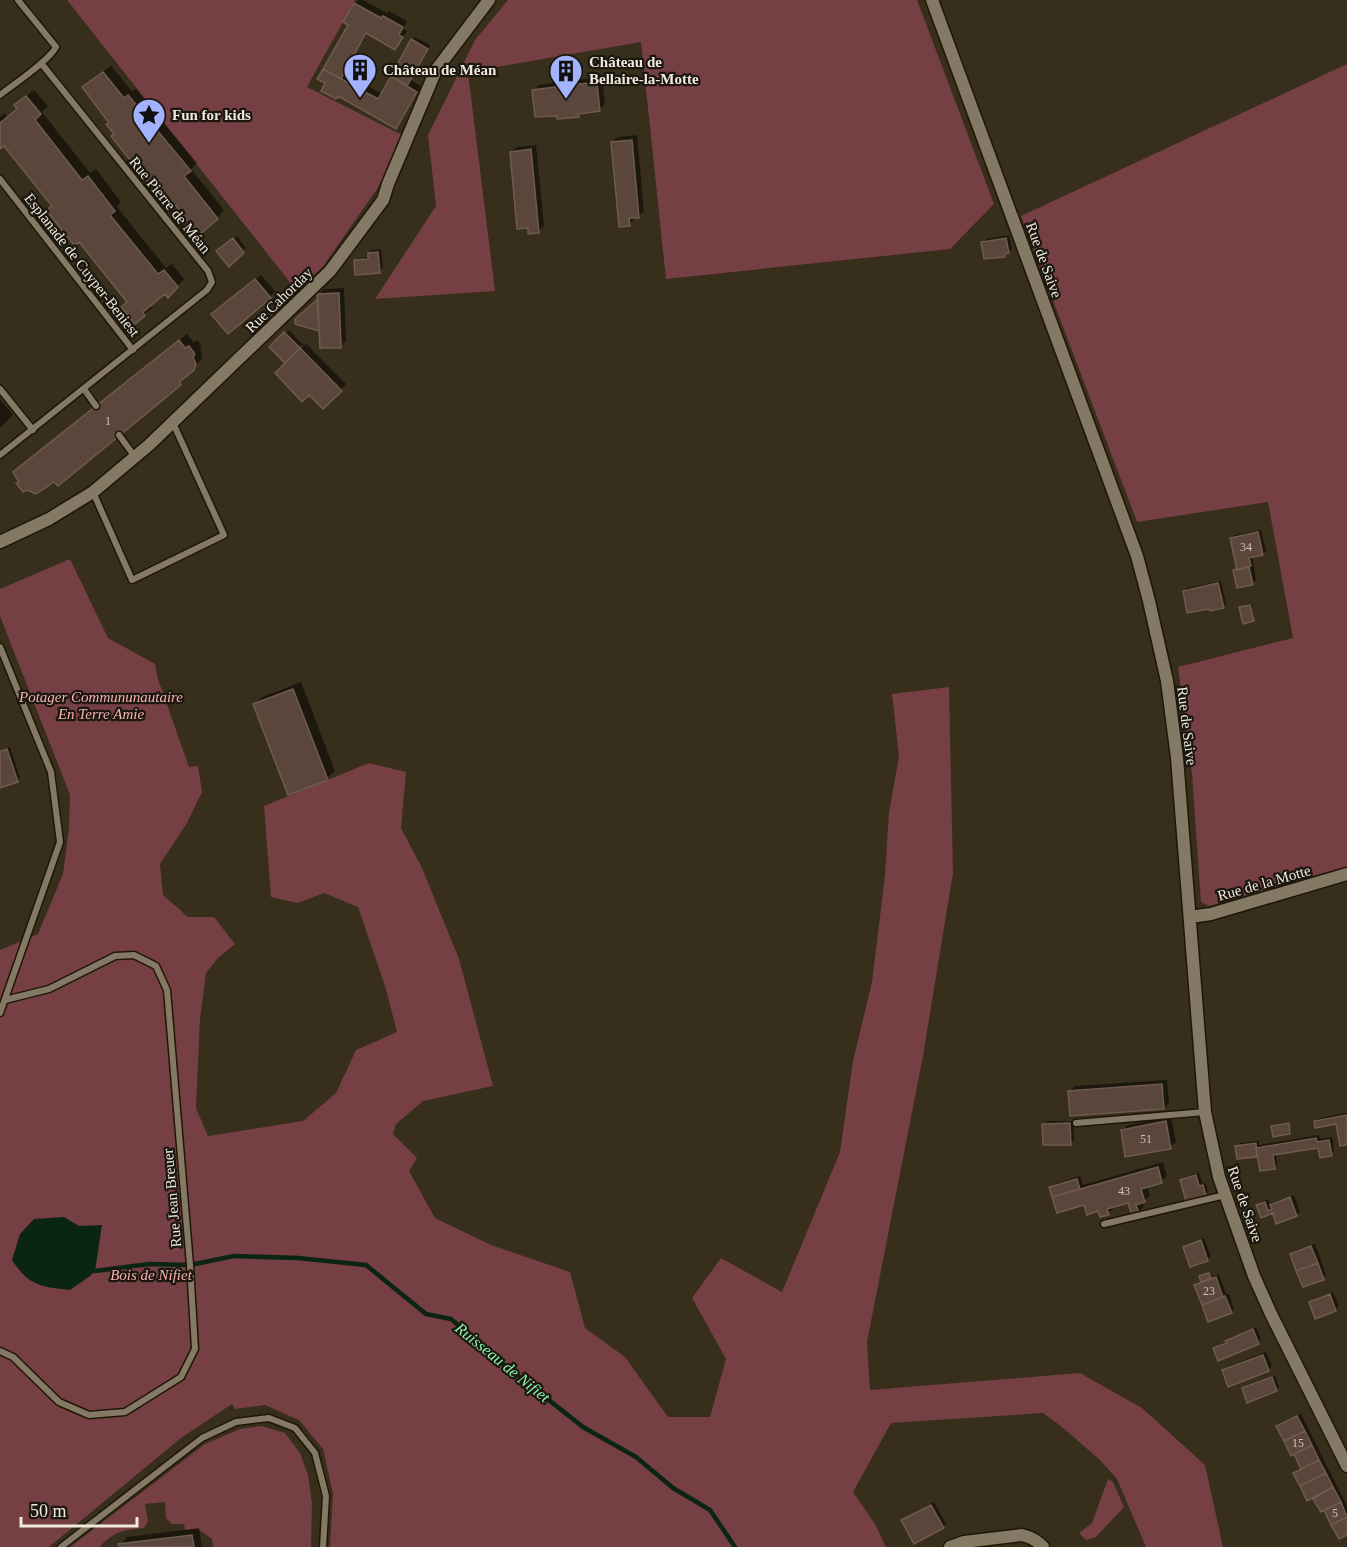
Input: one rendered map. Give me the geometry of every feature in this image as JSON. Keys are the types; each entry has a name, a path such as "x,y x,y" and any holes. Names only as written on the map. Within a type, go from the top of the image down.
{"street":[{"name":"Rue Cahorday","path":"0,542 49,519 119,473 330,272 383,200 436,70 489,0"},
{"name":"Rue de Saive","path":"932,0 1140,565 1168,692 1177,758 1205,1112 1219,1177 1254,1276 1347,1466"},
{"name":"Rue de la Motte","path":"1190,917 1211,914 1347,874"},
{"path":"950,1547 964,1542 1022,1535 1039,1542 1043,1547"}],"lane":[{"path":"1,91 41,63 56,47 18,0"},
{"name":"Rue Pierre de Méan","path":"41,63 207,272 212,282 207,290 133,350"},
{"name":"Esplanade de Cuyper-Beniest","path":"0,179 133,350 0,455"},
{"path":"0,389 33,430"},
{"path":"84,389 96,406"},
{"path":"93,492 132,580 224,536 173,423"},
{"path":"120,435 135,458"},
{"path":"0,647 51,772 60,842 0,1013"},
{"name":"Rue Jean Breuer","path":"0,1351 13,1357 59,1402 89,1415 125,1412 135,1407 181,1377 195,1349 167,990 156,966 134,955 115,956 49,989 5,1000"},
{"path":"1076,1123 1205,1112"},
{"path":"1104,1224 1225,1195"},
{"path":"61,1547 201,1438 236,1422 269,1418 295,1428 315,1453 326,1496 323,1547"}],"green space":[{"path":"67,0 355,0 307,87 406,137 377,189 322,268 296,290"},
{"path":"508,0 917,0 994,204 950,249 666,279 641,42 468,72 495,291 375,299 436,206 428,135 475,40"},
{"path":"1347,64 1347,867 1209,906 1201,902 1192,774 1178,667 1293,638 1268,502 1137,522 1021,216"},
{"name":"Bois de Nifiet","path":"70,559 108,638 155,664 158,679 189,767 198,766 202,792 187,823 160,864 163,895 188,917 214,917 235,944 218,958 206,973 200,1019 196,1108 208,1136 303,1121 336,1093 356,1050 397,1032 385,986 358,907 324,893 298,903 271,897 264,806 369,763 406,772 401,828 422,868 459,959 493,1086 423,1101 396,1124 393,1134 417,1158 409,1171 435,1218 491,1245 570,1272 585,1328 625,1357 668,1417 710,1417 726,1359 692,1298 721,1258 782,1292 840,1152 853,1061 872,982 885,875 889,812 899,757 892,694 949,687 953,873 923,1056 867,1342 870,1390 1080,1373 1142,1408 1205,1465 1223,1547 1146,1547 1117,1479 1100,1460 1043,1413 891,1423 853,1492 875,1524 886,1547 330,1547 333,1494 323,1449 299,1420 265,1405 235,1409 232,1404 181,1438 49,1547 0,1547 0,950 38,934 63,874 69,829 70,795 0,616 0,589"},
{"path":"262,1426 285,1433 300,1453 308,1475 312,1503 311,1547 213,1547 212,1539 198,1529 185,1530 184,1524 172,1524 166,1518 165,1502 145,1504 148,1521 144,1528 120,1532 99,1547 70,1547 205,1444 240,1429"},
{"path":"1108,1479 1113,1482 1124,1507 1096,1537 1086,1540 1079,1533 1092,1523"}],"shaded area":[{"path":"64,1217 79,1226 102,1225 95,1271 70,1290 36,1284 18,1269 12,1260 20,1234 34,1219"}],"building":[{"path":"354,3 403,27 399,35 403,37 395,50 366,33 341,79 323,69 348,25 343,22"},
{"path":"411,39 428,49 407,86 391,76"},
{"name":"Château de Méan","path":"323,69 378,99 391,76 417,92 396,129 338,96 336,99 321,91 325,83 317,79"},
{"path":"103,72 124,98 128,95 191,171 184,176 218,219 199,235 172,201 170,203 162,194 159,197 111,136 114,134 106,124 109,123 82,87"},
{"name":"Château de Bellaire-la-Motte","path":"587,83 587,85 597,84 600,111 578,114 579,117 557,119 557,116 535,117 532,90"},
{"path":"26,96 41,114 35,120 82,180 88,176 115,211 110,215 158,274 164,270 178,287 168,298 165,294 143,312 145,316 135,324 121,307 127,302 79,242 74,245 46,210 52,206 4,146 0,149 0,123 17,109 14,105"},
{"path":"632,140 639,218 629,218 630,226 619,227 611,142"},
{"path":"531,149 539,233 528,234 528,228 517,229 510,152"},
{"path":"233,238 244,253 229,267 216,251"},
{"path":"1006,238 1009,253 1005,254 1005,257 984,259 981,242"},
{"path":"378,252 380,273 355,275 354,260 368,259 368,253"},
{"path":"255,279 271,298 228,334 211,314"},
{"path":"339,293 341,348 320,348 317,294"},
{"path":"318,299 319,331 295,324 295,319"},
{"path":"284,332 300,348 285,363 269,347"},
{"path":"179,340 185,348 189,346 195,354 193,357 196,364 194,370 180,382 181,385 58,486 54,482 36,494 27,490 23,492 16,483 19,482 13,472"},
{"path":"300,348 342,391 323,409 309,395 302,402 275,373"},
{"path":"1258,532 1263,555 1249,558 1251,566 1237,570 1230,538"},
{"path":"1249,567 1253,585 1237,588 1233,570"},
{"path":"1218,583 1224,608 1187,613 1183,591"},
{"path":"1250,605 1254,621 1243,624 1239,607"},
{"path":"293,689 328,780 288,795 253,704"},
{"path":"7,749 18,782 0,788 0,751"},
{"path":"1162,1084 1164,1109 1070,1116 1068,1091"},
{"path":"1347,1115 1347,1145 1340,1146 1336,1124 1315,1128 1314,1121"},
{"path":"1166,1121 1171,1149 1125,1157 1121,1130"},
{"path":"1070,1123 1071,1145 1043,1145 1042,1124"},
{"path":"1289,1123 1290,1134 1273,1137 1271,1126"},
{"path":"1316,1138 1317,1142 1329,1140 1332,1156 1320,1158 1318,1148 1273,1155 1275,1169 1260,1171 1256,1148"},
{"path":"1256,1143 1257,1157 1237,1159 1235,1146"},
{"path":"1158,1167 1162,1183 1141,1189 1145,1202 1136,1205 1139,1213 1132,1216 1128,1203 1107,1209 1109,1215 1100,1217 1098,1211 1087,1215 1084,1205 1057,1213 1052,1197"},
{"path":"1196,1175 1199,1186 1203,1185 1206,1196 1186,1201 1180,1180"},
{"path":"1077,1179 1080,1189 1052,1197 1049,1187"},
{"path":"1290,1197 1297,1216 1276,1224 1273,1213 1261,1218 1256,1205 1265,1202 1268,1211 1272,1209 1270,1205"},
{"path":"1201,1240 1208,1261 1190,1267 1183,1247"},
{"path":"1311,1246 1318,1263 1296,1271 1290,1254"},
{"path":"1318,1263 1324,1280 1303,1287 1296,1271"},
{"path":"1209,1273 1211,1278 1201,1282 1199,1276"},
{"path":"1216,1277 1223,1297 1202,1305 1194,1285"},
{"path":"1330,1294 1336,1311 1315,1319 1309,1302"},
{"path":"1225,1296 1232,1313 1208,1322 1202,1305"},
{"path":"1253,1329 1259,1344 1218,1361 1213,1348"},
{"path":"1263,1355 1269,1371 1228,1387 1222,1370"},
{"path":"1272,1377 1277,1391 1247,1403 1242,1388"},
{"path":"1297,1416 1305,1431 1284,1441 1276,1426"},
{"path":"1305,1431 1312,1445 1291,1456 1284,1441"},
{"path":"1312,1445 1319,1460 1301,1469 1294,1454"},
{"path":"1319,1460 1326,1473 1300,1486 1293,1473"},
{"path":"1326,1473 1333,1487 1307,1501 1300,1486"},
{"path":"1333,1487 1341,1502 1321,1512 1313,1499"},
{"path":"1341,1502 1347,1517 1331,1525 1324,1510"},
{"path":"931,1505 944,1528 914,1544 901,1520"},
{"path":"1347,1517 1347,1535 1339,1539 1331,1525"},
{"path":"192,1535 194,1547 119,1547 118,1544"}],"waterway":[{"name":"Ruisseau de Nifiet","path":"95,1271 149,1264 190,1265 234,1256 298,1258 366,1265 426,1314 451,1319 503,1364 583,1427 636,1457 673,1488 710,1510 735,1547"}],"place":[{"name":"Château de Méan","path":"360,99"},
{"name":"Château de Bellaire-la-Motte","path":"566,100"},
{"name":"Fun for kids","path":"149,144"}],"park label":[{"name":"Potager Commununautaire En Terre Amie","path":"101,706"}]}
